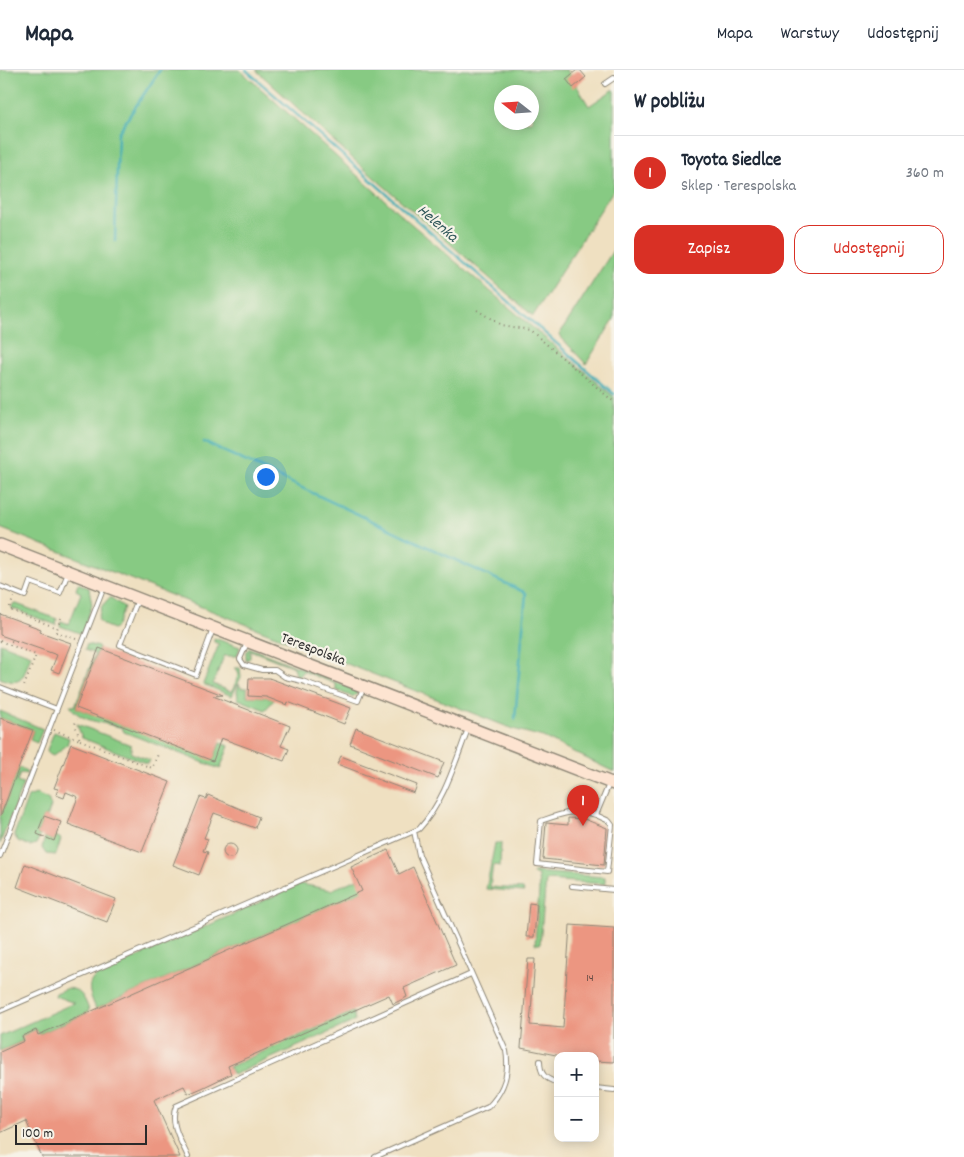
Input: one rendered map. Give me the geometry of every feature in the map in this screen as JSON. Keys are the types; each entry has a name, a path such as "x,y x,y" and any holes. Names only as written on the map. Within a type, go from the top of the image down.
{"street":[{"name":"Terespolska","path":"0,545 612,783"}],"lane":[{"path":"605,84 614,78"},
{"path":"0,586 25,596 30,582 60,594 68,573"},
{"path":"0,856 104,586"},
{"path":"138,600 120,645 196,675 214,628"},
{"path":"248,641 240,659 244,665 262,670 275,670 285,677 302,681 358,701 364,686"},
{"path":"0,687 57,709"},
{"path":"0,1011 414,831 429,818 442,794 469,727"},
{"path":"596,815 612,783"},
{"path":"574,811 583,811 596,815 609,821 612,825 607,872 537,864 541,821 574,811"},
{"path":"375,1157 488,1107 501,1091 507,1075 506,1051 419,855 414,831"},
{"path":"572,886 614,890"},
{"path":"188,1157 174,1124 172,1115 176,1106 471,974"},
{"path":"540,1061 540,1070 543,1075 548,1080 554,1082"},
{"path":"599,1088 614,1090"}],"path":[{"path":"477,310 501,325 530,330 614,402"},
{"path":"15,592 9,609 57,628"},
{"path":"61,618 56,632 83,642"},
{"path":"0,641 36,655 21,695"},
{"path":"10,645 11,641 19,642"},
{"path":"77,719 75,724 80,740"},
{"path":"50,728 152,768 158,752"}],"green space":[{"path":"0,70 240,70 408,221 614,397 614,772 543,737 513,729 0,528"},
{"path":"256,70 567,70 589,106 614,89 614,189 533,316 362,167"},
{"path":"614,249 614,319 586,364 559,335"},
{"path":"78,583 89,588 92,605 82,634 60,626 61,621 69,624 81,593 76,590"},
{"path":"110,597 124,607 117,626 113,629 103,625 98,619 102,606"},
{"path":"14,603 57,619 56,625 11,608"},
{"path":"214,638 240,647 237,656 224,656 213,684 232,692 239,673 234,668 240,668 241,677 232,696 203,684 219,644 214,642"},
{"path":"0,643 31,655 22,678 18,681 8,681 0,678"},
{"path":"87,644 99,647 76,708 213,760 220,743 229,746 220,769 124,732 122,728 86,719 74,711 70,705 75,706 95,654 85,650"},
{"path":"250,648 356,690 357,694 352,697 336,690 336,684 303,671 297,678 294,667 250,650 250,658 246,660 246,651"},
{"path":"239,684 241,688 247,688 247,696 266,697 274,700 265,710 238,699 237,691"},
{"path":"0,711 43,729 37,743 30,740 33,730 0,718"},
{"path":"77,724 131,745 131,753 150,760 148,764 82,738"},
{"path":"54,732 69,738 67,745 53,756 47,750"},
{"path":"19,767 25,770 27,774 20,773 17,782 23,784 0,844 0,817"},
{"path":"36,794 48,799 51,806 47,817 44,816 37,834 40,836 36,844 30,846 18,841 14,835 28,797"},
{"path":"56,836 61,839 56,855 46,854 42,848 45,837 53,841"},
{"path":"495,843 501,843 500,866 493,865 490,887 523,889 524,892 486,889"},
{"path":"534,872 605,877 605,884 546,880 540,944 535,944 539,891 538,875 533,874"},
{"path":"357,879 362,891 96,1009 90,987 97,975 301,884 331,890"},
{"path":"68,988 76,990 82,995 89,1010 87,1013 39,1034 36,1029 21,1036 23,1041 0,1051 0,1036 74,1003 55,996 56,993"},
{"path":"353,1012 355,1021 233,1075 229,1067"}],"building":[{"path":"577,70 580,70 586,77 573,88 566,79"},
{"path":"0,614 41,629 40,632 71,643 59,673 51,670 57,655 0,635"},
{"path":"99,648 223,695 213,696 290,726 281,746 289,749 284,761 221,738 213,761 76,708"},
{"path":"249,678 269,678 351,708 344,724 288,702 287,705 266,697 248,696"},
{"path":"0,718 33,730 1,815 0,815"},
{"path":"356,728 444,762 438,778 350,744"},
{"path":"71,744 170,782 142,852 68,824 78,797 66,792 64,798 56,795 58,789 54,788"},
{"path":"341,756 417,785 414,793 337,764"},
{"path":"208,795 259,817 255,828 214,813 204,838 208,839 203,851 208,852 199,875 173,865 200,797 206,799"},
{"path":"44,816 61,822 54,841 37,834"},
{"path":"568,818 584,819 607,828 604,865 543,859 546,823 568,825"},
{"path":"230,844 235,846 237,851 235,856 230,858 225,856 223,851 225,846"},
{"path":"388,850 399,874 413,867 456,965 404,988 407,997 393,1004 389,995 228,1066 231,1074 202,1088 188,1094 184,1086 154,1100 180,1157 42,1157 26,1121 0,1133 0,1052 24,1041 22,1036 36,1030 38,1035 362,891 351,867"},
{"path":"25,864 116,899 107,922 17,887"},
{"path":"529,903 537,904 534,937 526,937"},
{"path":"570,925 614,928 614,1062 599,1061 599,1052 554,1052 554,1055 521,1048 528,959 535,959 530,1025 563,1028"}],"waterway":[{"path":"115,241 118,133 160,70"},
{"name":"Helenka","path":"246,70 614,394"},
{"path":"204,442 526,593 515,719"}],"place":[{"name":"Toyota Siedlce","path":"583,826"}]}
